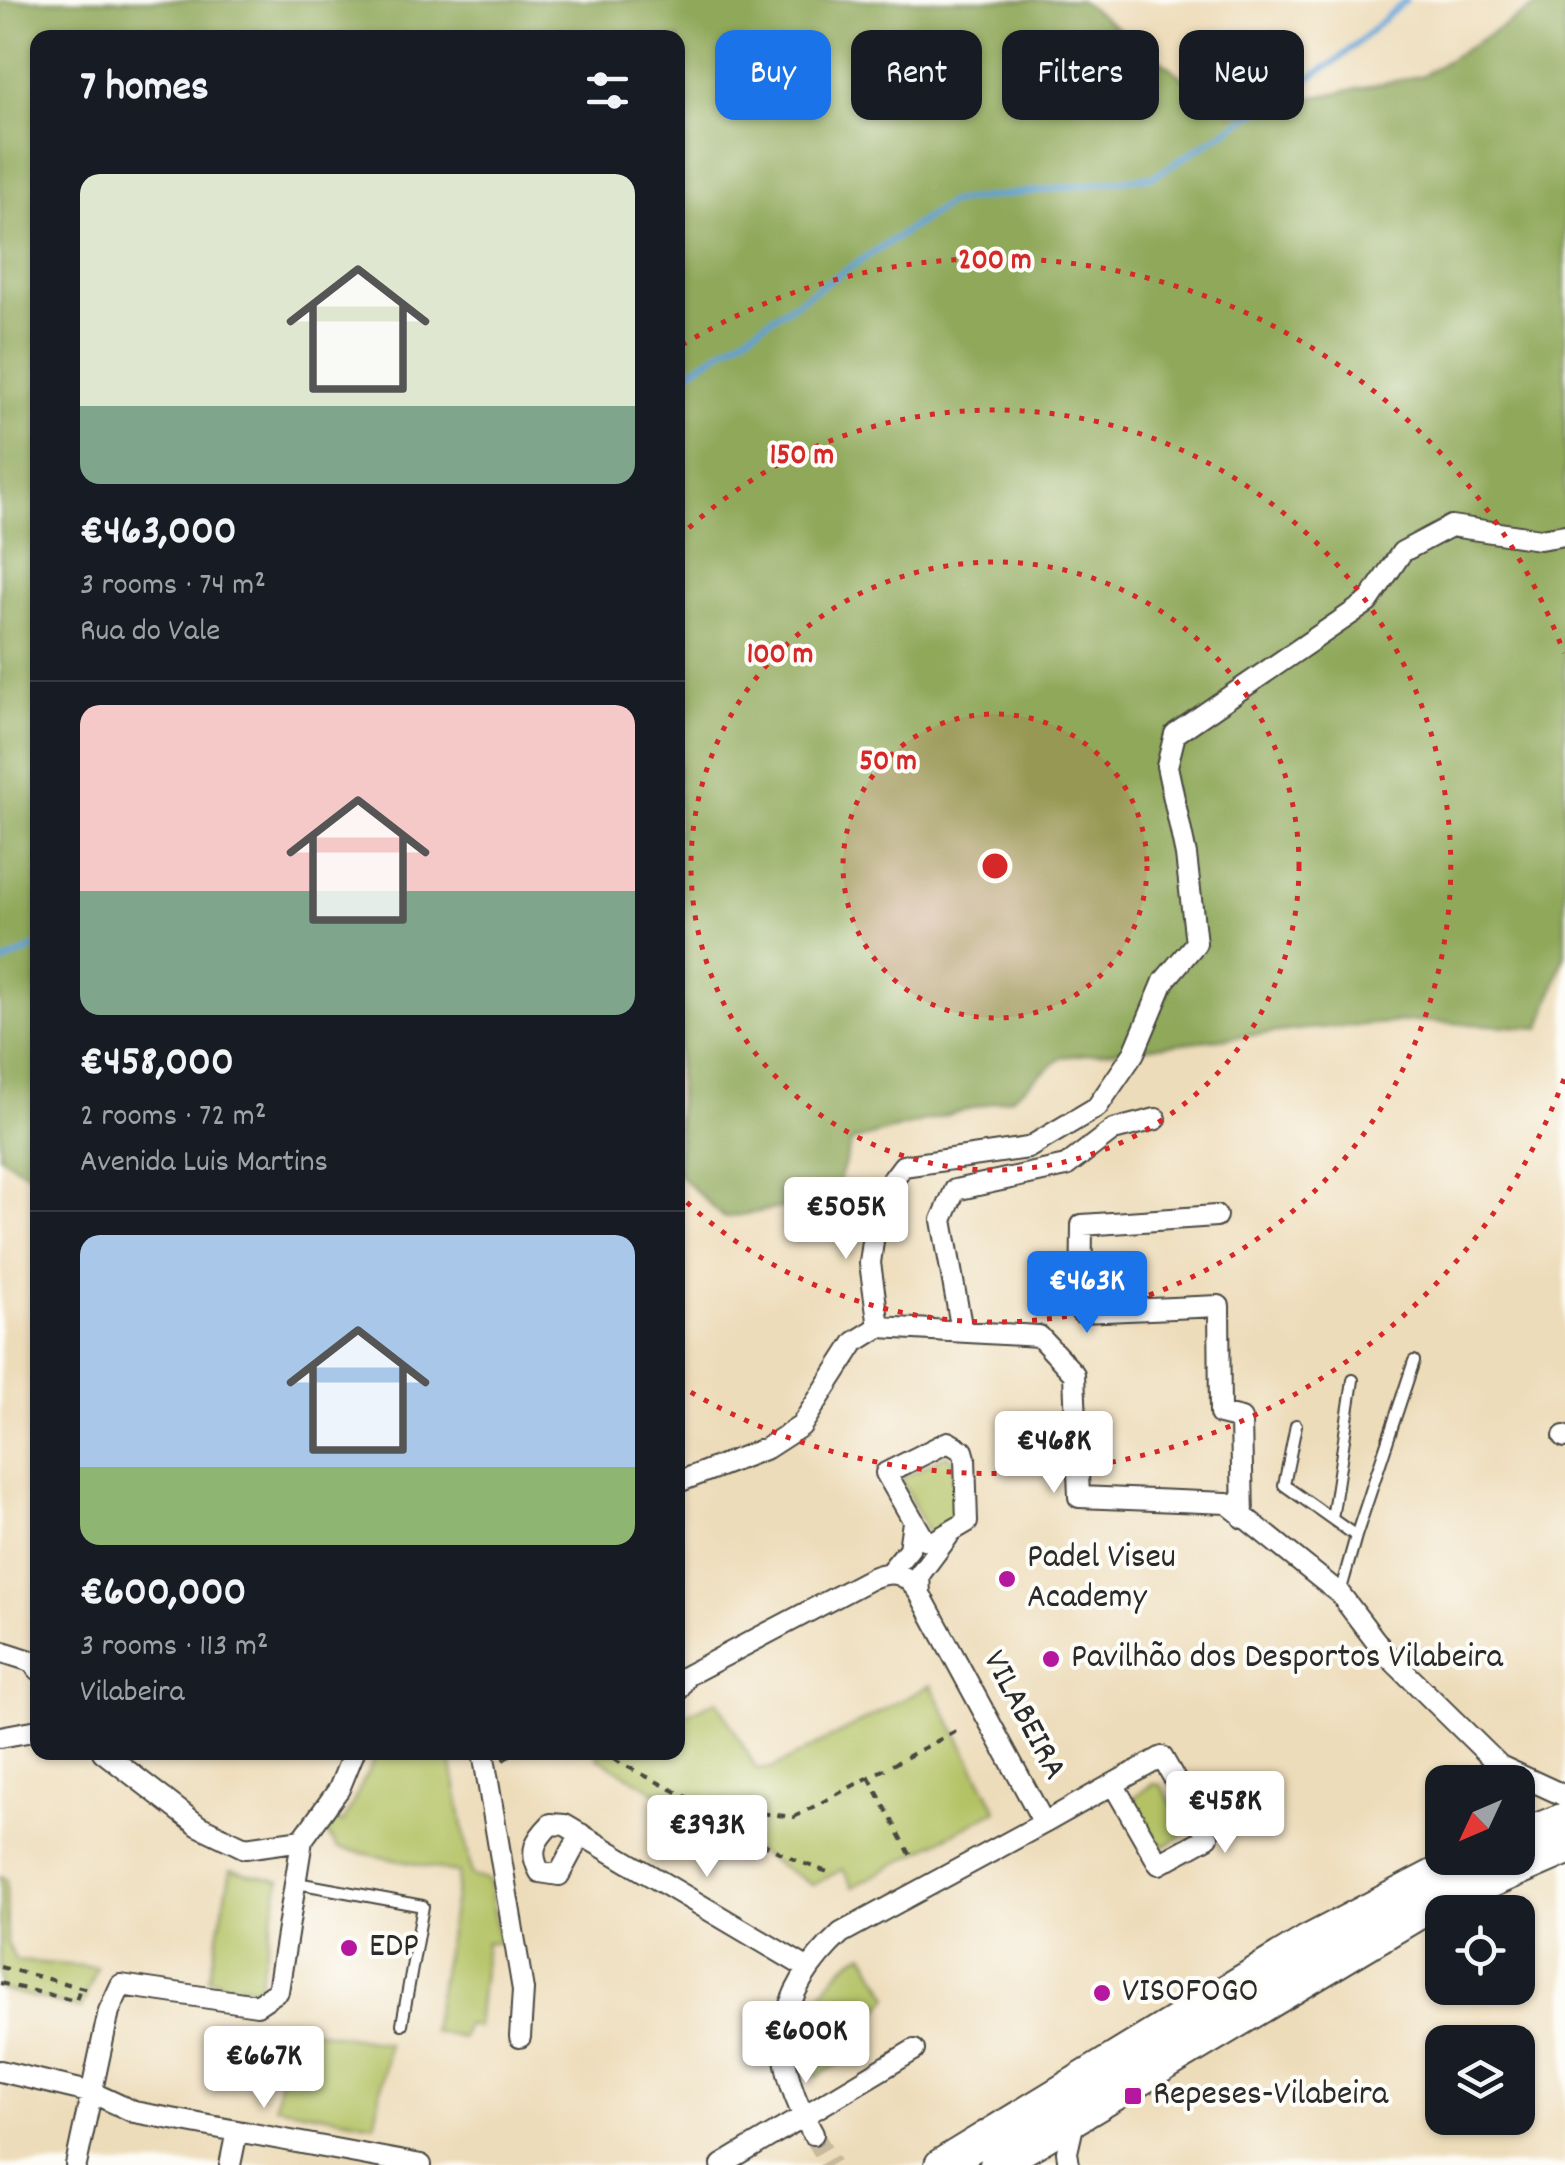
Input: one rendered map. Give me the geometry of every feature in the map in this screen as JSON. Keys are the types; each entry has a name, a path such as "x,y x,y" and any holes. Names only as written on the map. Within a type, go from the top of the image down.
{"main road":[{"path":"1535,1830 1565,1819"},
{"path":"1012,2162 1075,2117 1418,1913 1565,1849"},
{"path":"941,2165 1308,1942 1436,1875"}],"street":[{"path":"879,1327 870,1263 879,1198 903,1166 1028,1148 1098,1107 1134,1053 1164,981 1196,943 1186,855 1166,766 1174,734 1368,602 1402,552 1451,526 1540,538 1565,535"},
{"path":"962,1332 942,1220 955,1190 1066,1166 1112,1130 1156,1118"},
{"path":"1216,1216 1082,1225 1081,1312 1219,1306 1220,1414 1241,1419 1243,1518"},
{"path":"685,1479 767,1448 801,1426 855,1342 879,1327 1039,1336 1074,1374 1080,1497 1227,1503 1340,1594 1384,1652 1494,1765"},
{"path":"948,1442 963,1451 966,1458 967,1522 933,1542 924,1539 912,1522 886,1473 948,1442"},
{"path":"685,1678 890,1572 910,1548 912,1522"},
{"path":"920,1594 919,1575 955,1528"},
{"name":"VILABEIRA","path":"808,2125 783,2062 784,2023 796,1983 806,1968 841,1933 1044,1822 920,1594 902,1574 890,1572"},
{"path":"0,1651 30,1661"},
{"path":"0,1737 30,1731"},
{"path":"1044,1822 1162,1757 1208,1836 1158,1864 1113,1784"},
{"path":"113,1760 199,1826 244,1848 302,1840"},
{"path":"76,2165 109,2012 121,1984 258,2005 270,2001 278,1992 302,1840 339,1789 351,1760"},
{"path":"483,1760 523,1990 520,2037"},
{"path":"1535,1785 1565,1796"},
{"path":"581,1834 806,1968"},
{"path":"722,2165 808,2125 914,2050"},
{"path":"0,2071 93,2094 134,2112 421,2165"},
{"path":"1069,2165 1067,2152 1075,2117"},
{"path":"230,2165 237,2131"}],"lane":[{"path":"1340,1594 1414,1361"},
{"path":"1332,1520 1353,1380"},
{"path":"1296,1425 1284,1486 1356,1536"},
{"path":"297,1883 424,1906 402,2024"}],"path":[{"path":"615,1760 706,1807 794,1817 956,1731"},
{"path":"869,1778 912,1856"},
{"path":"726,1810 739,1827 802,1864 834,1874"},
{"path":"0,1967 88,1990"},
{"path":"0,1983 76,2000 80,1987"}],"green space":[{"path":"0,0 1080,0 1120,30 1002,30 1002,120 1159,120 1159,59 1179,74 1179,120 1304,120 1304,99 1423,75 1546,0 1565,0 1565,954 1541,1028 1417,1021 1305,1029 1062,1057 1012,1097 852,1141 833,1199 724,1218 685,1181 685,30 30,30 30,1175 0,1156"},
{"path":"947,1455 954,1462 956,1518 929,1535 901,1479"},
{"path":"931,1685 997,1810 853,1887 843,1869 813,1885 602,1760 685,1760 685,1715 717,1700 756,1768 771,1769"},
{"path":"374,1760 451,1760 472,1876 489,1880 499,1943 486,1942 477,2027 466,2024 463,2038 432,2031 459,1873 338,1848 327,1834 335,1820 343,1823"},
{"path":"1153,1784 1161,1785 1186,1827 1183,1835 1165,1846 1158,1843 1134,1802 1135,1796"},
{"path":"231,1870 280,1880 258,1989 209,1979"},
{"path":"0,1877 6,1879 7,1944 16,1961 97,1967 81,2009 0,1989"},
{"path":"864,1953 890,1997 870,2021 859,2053 818,2076 813,2075 809,2040 817,2005 836,1974"},
{"path":"289,2026 388,2044 375,2124 275,2106"}],"waterway":[{"path":"685,374 951,202 1155,176 1339,59 1406,0"},
{"path":"0,964 30,950"}],"tunnel":[{"path":"813,2134 831,2165"}],"place":[{"name":"Padel Viseu Academy","path":"1007,1579"},
{"name":"Pavilhão dos Desportos Vilabeira","path":"1051,1659"},
{"name":"EDP","path":"349,1948"},
{"name":"VISOFOGO","path":"1102,1993"},
{"name":"Repeses-Vilabeira","path":"1133,2096"}]}
